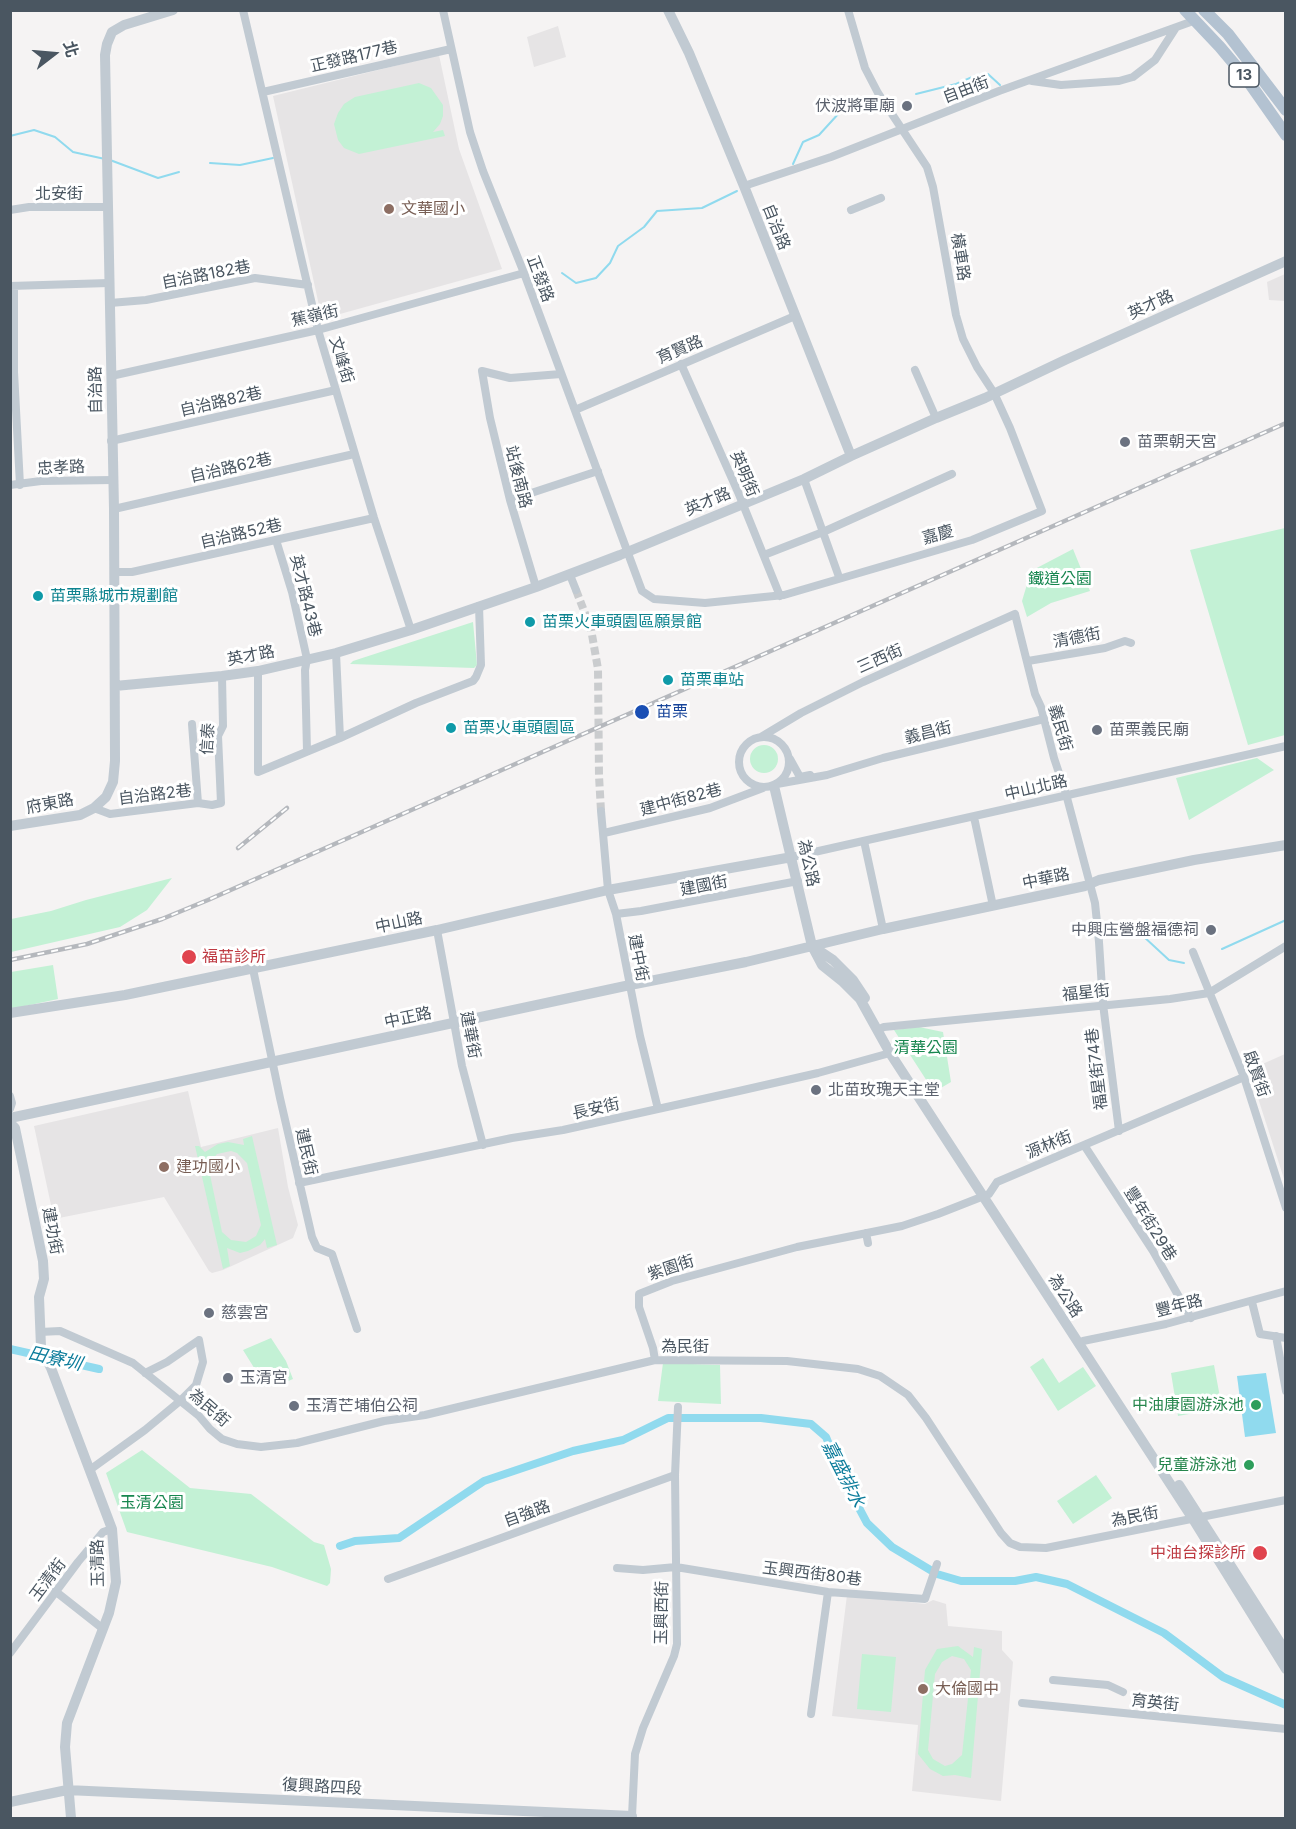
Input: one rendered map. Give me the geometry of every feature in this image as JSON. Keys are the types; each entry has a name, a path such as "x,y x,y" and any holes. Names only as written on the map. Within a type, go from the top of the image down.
{"main road":[{"name":"13","path":"1185,10 1203,15 1228,34 1286,111"},
{"name":"13","path":"1203,15 1286,135"}],"street":[{"name":"自治路","path":"94,808 106,797 113,782 115,761 114,508 106,165 106,44 112,32 124,25 157,12 173,10"},
{"name":"文峰街","path":"243,10 318,330 354,454 411,630"},
{"name":"正發路","path":"443,10 470,132 484,175 524,273 642,591 654,599 705,603 780,596"},
{"name":"自治路","path":"668,10 689,52 745,187 851,456"},
{"name":"橫車路","path":"848,10 866,68 878,93 927,167 933,187 956,315 963,339 994,393 1042,511"},
{"name":"自由街","path":"745,187 831,157 1028,81 1175,29 1203,15"},
{"path":"1028,81 1061,85 1119,81 1133,77 1155,60 1175,29"},
{"name":"正發路177巷","path":"263,92 450,49"},
{"path":"851,210 881,198"},
{"name":"北安街","path":"10,210 28,207 107,207"},
{"name":"英才路","path":"115,686 258,671 336,653 536,588 804,479 1286,261"},
{"name":"蕉嶺街","path":"111,376 318,330 524,273"},
{"name":"自治路182巷","path":"110,303 155,299 255,278 308,285"},
{"path":"20,485 12,372 12,286 109,283"},
{"name":"育賢路","path":"575,410 795,316"},
{"name":"英明街","path":"681,364 780,596"},
{"path":"915,370 936,418"},
{"name":"站後南路","path":"536,588 510,500 490,418 482,371 510,378 561,374"},
{"name":"自治路82巷","path":"111,441 336,390"},
{"name":"自治路62巷","path":"114,508 354,454"},
{"path":"510,500 598,471"},
{"path":"764,555 823,532 952,474"},
{"path":"804,479 839,577"},
{"name":"忠孝路","path":"10,485 41,481 113,480"},
{"name":"嘉慶","path":"780,596 972,540 1042,511"},
{"name":"自治路52巷","path":"114,572 132,572 374,518"},
{"name":"英才路43巷","path":"276,540 292,592 307,659"},
{"path":"570,575 576,590"},
{"path":"258,671 258,772 473,681 481,665 479,606"},
{"name":"義民街","path":"1015,614 1035,694 1090,884"},
{"name":"三西街","path":"761,737 801,712 1015,614"},
{"name":"清德街","path":"1028,661 1105,648 1125,641 1131,643"},
{"path":"336,653 340,738"},
{"path":"307,659 305,670 307,751"},
{"name":"信泰","path":"221,803 218,736 223,726 222,676"},
{"name":"義昌街","path":"771,786 796,782 882,758 1044,719"},
{"path":"192,723 198,802"},
{"path":"789,759 787,774 771,786 748,782 740,769 739,761 745,745 752,740 769,737 783,745 800,777 820,776"},
{"name":"中山北路","path":"792,857 1286,746"},
{"name":"建中街82巷","path":"604,833 710,808 771,786"},
{"name":"為公路","path":"771,786 792,857 812,946 833,960 853,980 893,1051 1108,1385 1197,1518 1284,1659"},
{"name":"自治路2巷","path":"94,808 110,814 198,802 212,805 221,803"},
{"name":"府東路","path":"10,826 80,815 94,808"},
{"name":"建中街","path":"601,811 608,890 616,914 658,1109"},
{"path":"974,817 993,906"},
{"path":"864,841 883,929"},
{"name":"中華路","path":"812,946 1090,884 1099,880 1286,845"},
{"name":"中山路","path":"10,1013 102,999 253,969 608,890 792,857"},
{"name":"建國街","path":"616,914 798,882"},
{"name":"福星街74巷","path":"1090,884 1100,942 1103,1004 1119,1131"},
{"name":"建華街","path":"436,930 462,1066 483,1144"},
{"name":"中正路","path":"10,1118 746,962 812,946"},
{"name":"福星街","path":"880,1028 1170,999 1209,993 1286,946"},
{"name":"啟賢街","path":"1193,952 1244,1077 1286,1208"},
{"name":"建民街","path":"253,969 312,1237 317,1248 332,1254 357,1329"},
{"name":"長安街","path":"299,1183 658,1109 818,1073 893,1051"},
{"name":"源林街","path":"778,1251 866,1233 938,1214 986,1195 997,1182 1244,1077"},
{"path":"10,1096 10,1108"},
{"name":"建功街","path":"10,1123 15,1128 43,1261 44,1279 39,1296 41,1347"},
{"name":"豐年街29巷","path":"1084,1145 1153,1251 1191,1318"},
{"path":"866,1233 868,1243"},
{"name":"紫園街","path":"655,1360 639,1307 639,1294 672,1281 778,1251"},
{"name":"豐年路","path":"1081,1343 1191,1318 1286,1291"},
{"path":"1252,1302 1260,1334 1286,1338"},
{"name":"為民街","path":"40,1332 60,1332 133,1363 222,1439 237,1444 261,1447 297,1443 655,1360 787,1361 858,1369 880,1376 908,1395 926,1418 1001,1533 1010,1543 1020,1547 1046,1548 1286,1500"},
{"path":"1276,1336 1286,1391"},
{"path":"91,1469 145,1430 180,1401 195,1385 203,1362 199,1340 167,1362 145,1373"},
{"name":"玉清路","path":"41,1347 91,1469 112,1529 116,1582 109,1613 67,1723 65,1747 71,1818"},
{"name":"玉興西街","path":"632,1817 635,1754 643,1728 677,1644 675,1474 678,1407"},
{"name":"自強路","path":"388,1579 675,1474"},
{"name":"玉清街","path":"10,1653 103,1532 112,1529"},
{"name":"玉興西街80巷","path":"617,1568 643,1570 676,1568 828,1592 925,1599 937,1564"},
{"path":"55,1592 102,1628"},
{"path":"811,1714 828,1592"},
{"path":"1053,1680 1108,1685 1123,1692"},
{"name":"育英街","path":"1022,1704 1286,1729"},
{"name":"復興路四段","path":"10,1802 67,1790 632,1817"}],"shaded area":[{"path":"558,26 566,57 534,67 527,37"},
{"name":"文華國小","path":"439,55 459,149 502,269 322,319 273,96"},
{"path":"1285,274 1285,301 1269,300 1267,282"},
{"path":"1285,1054 1285,1182 1249,1070"},
{"name":"建功國小","path":"188,1091 201,1147 278,1128 288,1187 298,1225 293,1238 212,1273 164,1197 54,1219 34,1126"},
{"name":"大倫國中","path":"847,1595 925,1604 933,1600 946,1604 948,1626 1002,1631 1002,1650 1013,1662 1001,1801 912,1791 918,1725 832,1716"}],"green space":[{"path":"419,83 431,88 443,105 443,116 433,132 443,130 445,136 359,154 344,148 338,140 334,124 344,104 355,97"},
{"path":"1285,528 1285,735 1248,745 1190,550"},
{"name":"鐵道公園","path":"1073,549 1090,591 1051,603 1027,617 1022,601 1031,571"},
{"path":"473,622 477,665 474,668 350,664 353,661"},
{"path":"764,745 774,749 778,759 774,769 764,773 754,769 750,759 754,749"},
{"path":"1257,758 1274,770 1189,820 1176,778"},
{"path":"172,878 147,910 120,927 11,952 11,919 51,911"},
{"path":"53,965 58,999 11,1009 11,972"},
{"name":"清華公園","path":"919,1027 943,1032 951,1082 934,1092 894,1030"},
{"path":"252,1136 277,1245 267,1248 265,1239 260,1245 240,1253 227,1248 230,1266 223,1269 195,1146 199,1146 205,1152 218,1144 228,1142 244,1145 243,1139","holes":["231,1151 237,1153 247,1163 261,1225 256,1236 246,1242 231,1240 222,1232 209,1170 209,1164 217,1154"]},
{"path":"271,1338 286,1361 293,1379 286,1382 278,1372 261,1379 243,1350"},
{"path":"1043,1358 1059,1383 1083,1367 1096,1386 1058,1411 1030,1367"},
{"path":"663,1363 720,1365 721,1404 658,1401"},
{"path":"1214,1365 1222,1408 1178,1416 1171,1373"},
{"name":"玉清公園","path":"142,1450 190,1488 251,1494 314,1542 324,1545 331,1569 330,1583 327,1586 272,1567 127,1532 106,1473"},
{"path":"1096,1475 1112,1498 1073,1524 1057,1501"},
{"path":"958,1646 973,1657 974,1647 982,1649 971,1778 955,1775 943,1776 930,1769 918,1754 925,1670 937,1649","holes":["952,1656 964,1659 971,1670 962,1755 952,1764 945,1766 933,1759 928,1750 935,1674 942,1662"]},
{"path":"862,1654 896,1657 891,1712 857,1709"}],"water":[{"name":"中油康園游泳池","path":"1266,1373 1276,1433 1245,1437 1237,1376"}],"waterway":[{"path":"916,94 956,84 977,75 988,74 1000,85"},
{"path":"793,164 803,142 819,135 840,112"},
{"path":"10,136 34,130 55,137 73,152 105,159"},
{"path":"210,163 240,165 273,158"},
{"path":"110,160 158,178 179,172"},
{"path":"562,273 576,283 596,278 610,263 618,246 644,227 657,211 702,208 737,191"},
{"path":"1222,949 1286,920"},
{"path":"1143,936 1169,960 1184,963"},
{"name":"田寮圳","path":"10,1349 99,1369"},
{"name":"嘉盛排水","path":"340,1546 355,1541 399,1538 484,1481 573,1451 623,1440 668,1418 761,1418 811,1424 826,1437 842,1476 867,1523 892,1547 937,1574 961,1581 1015,1581 1036,1577 1067,1584 1164,1633 1223,1677 1286,1705"}],"tunnel":[{"path":"576,590 591,629 598,669 601,811"}],"railway":[{"path":"10,960 87,944 162,919 208,900 1286,423"},
{"path":"238,848 287,808"}],"place":[{"name":"伏波將軍廟","path":"907,106"},
{"name":"文華國小","path":"389,209"},
{"name":"苗栗朝天宮","path":"1125,442"},
{"name":"苗栗縣城市規劃館","path":"38,596"},
{"name":"苗栗火車頭園區願景館","path":"530,622"},
{"name":"苗栗車站","path":"668,680"},
{"name":"苗栗","path":"642,712"},
{"name":"苗栗火車頭園區","path":"451,728"},
{"name":"苗栗義民廟","path":"1097,730"},
{"name":"中興庒營盤福德祠","path":"1211,930"},
{"name":"福苗診所","path":"189,957"},
{"name":"北苗玫瑰天主堂","path":"816,1090"},
{"name":"建功國小","path":"164,1167"},
{"name":"慈雲宮","path":"209,1313"},
{"name":"玉清宮","path":"228,1378"},
{"name":"中油康園游泳池","path":"1256,1405"},
{"name":"玉清芒埔伯公祠","path":"294,1406"},
{"name":"兒童游泳池","path":"1249,1465"},
{"name":"中油台探診所","path":"1260,1553"},
{"name":"大倫國中","path":"923,1689"}]}
